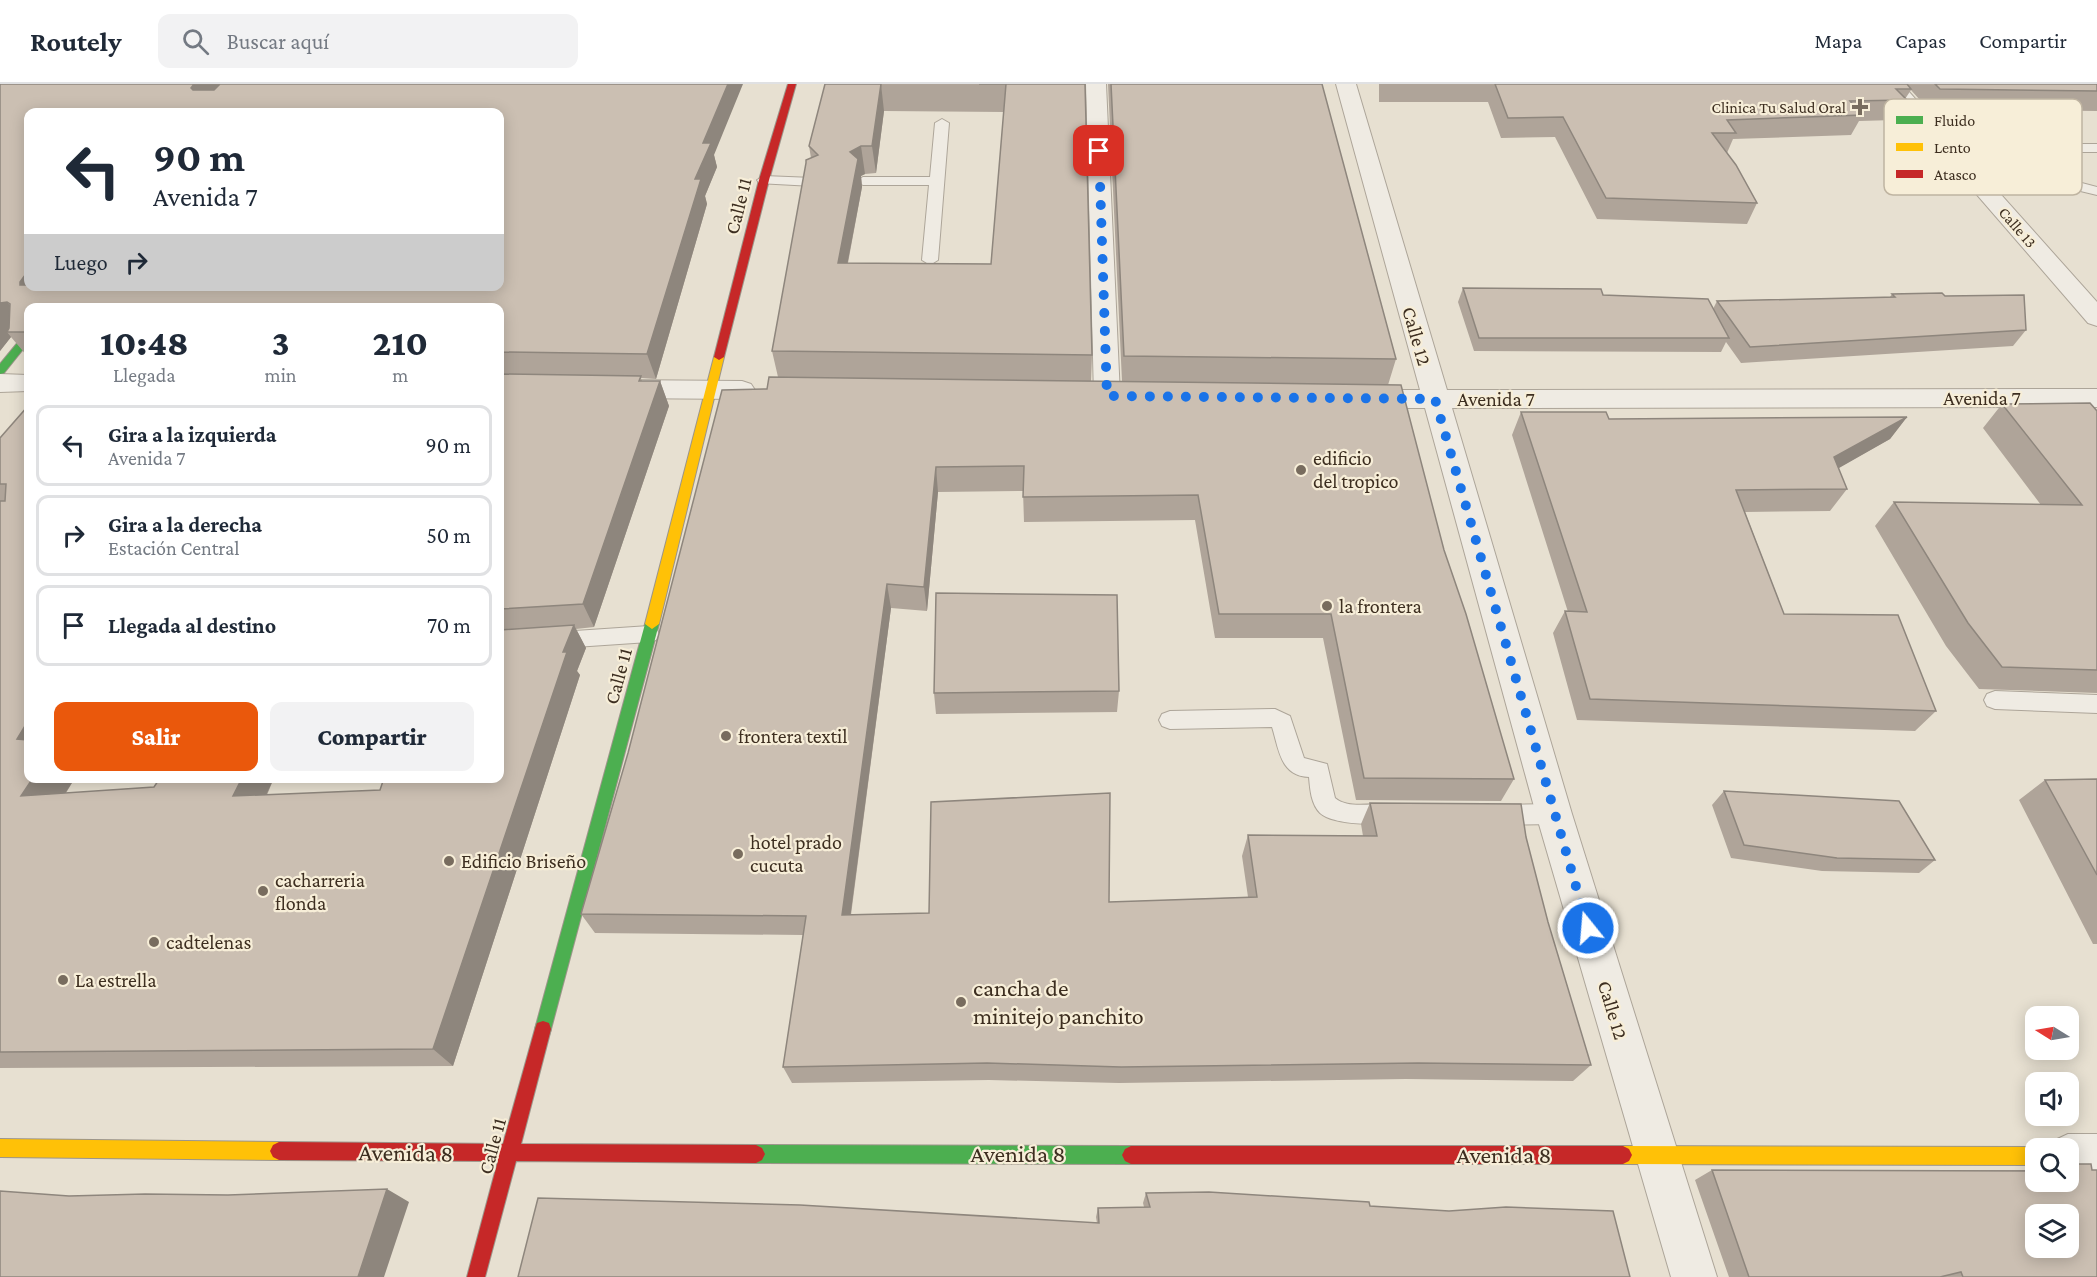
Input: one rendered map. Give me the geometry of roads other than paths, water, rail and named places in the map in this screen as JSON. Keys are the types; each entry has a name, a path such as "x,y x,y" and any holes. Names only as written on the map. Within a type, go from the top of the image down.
{"street":[{"name":"Calle 11","path":"476,1277 649,634 764,180 792,84"},
{"path":"1096,84 1107,396"},
{"name":"Calle 12","path":"1346,84 1554,814 1694,1277"},
{"name":"Calle 13","path":"1891,84 1905,99"},
{"name":"Calle 13","path":"1990,195 2097,318"},
{"path":"0,371 24,343"},
{"path":"0,383 24,383"},
{"path":"594,388 772,391"},
{"name":"Avenida 7","path":"1341,398 2097,398"},
{"name":"Avenida 8","path":"0,1148 510,1154 2025,1156"}],"lane":[{"path":"930,260 942,123"},
{"path":"764,180 813,182"},
{"path":"863,181 938,181"},
{"path":"2082,187 2097,191"},
{"path":"504,644 649,634"},
{"path":"1995,700 2097,704"},
{"path":"1170,720 1275,718 1282,722 1293,762 1300,767 1313,767 1319,771 1325,802 1330,808 1341,812 1419,814"},
{"path":"1476,814 1554,814"}],"place":[{"name":"Clinica Tu Salud Oral","path":"1860,107"},
{"name":"edificio del tropico","path":"1301,470"},
{"name":"la frontera","path":"1327,606"},
{"name":"frontera textil","path":"726,736"},
{"name":"hotel prado cucuta","path":"738,854"},
{"name":"Edificio Briseño","path":"449,861"},
{"name":"cacharreria flonda","path":"263,891"},
{"name":"cadtelenas","path":"154,942"},
{"name":"La estrella","path":"63,980"},
{"name":"cancha de minitejo panchito","path":"961,1002"}]}
